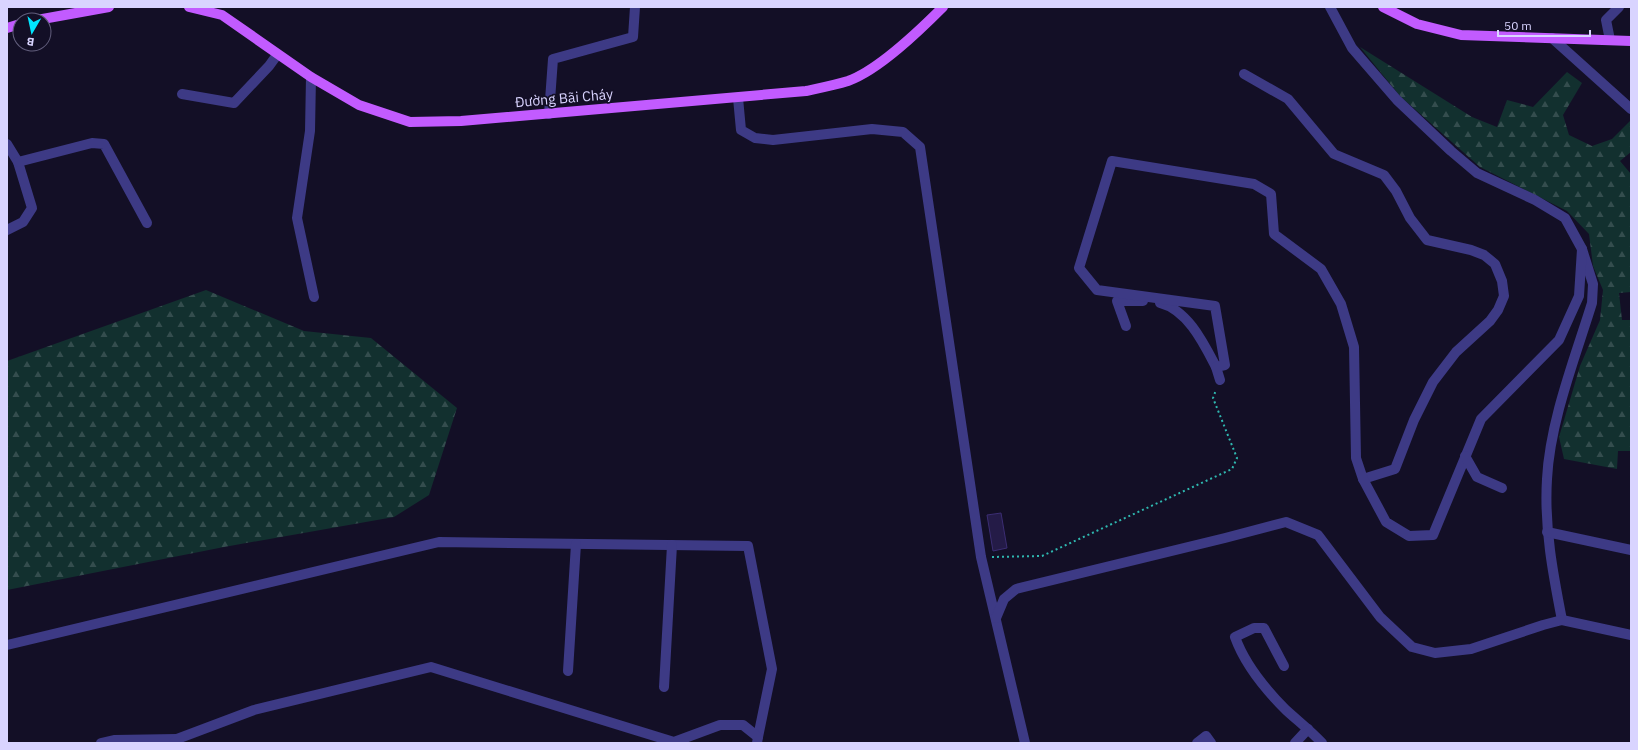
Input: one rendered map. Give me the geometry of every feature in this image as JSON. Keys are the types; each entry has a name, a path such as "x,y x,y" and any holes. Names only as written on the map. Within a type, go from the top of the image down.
{"main road":[{"path":"52,17 109,7"},
{"name":"Đường Bãi Cháy","path":"189,7 222,15 310,77 358,105 410,122 461,121 806,91 850,80 878,64 913,36 943,7"},
{"path":"1383,7 1417,24 1461,36 1631,41"}],"street":[{"path":"549,114 553,59 633,37 635,7"},
{"path":"1330,7 1352,48 1397,100 1477,173 1535,200 1564,218 1582,249 1594,284 1592,303 1556,422 1547,478 1547,532 1552,571 1562,620"},
{"path":"1610,40 1606,20 1619,7"},
{"path":"1552,38 1631,109"},
{"path":"182,94 234,103 269,66 277,55"},
{"path":"1244,74 1288,99 1334,154 1384,175 1396,191 1410,218 1427,240 1471,250 1484,255 1495,264 1502,281 1504,296 1498,310 1490,320 1456,352 1432,382 1414,420 1395,469 1363,479"},
{"path":"310,77 310,131 297,218 314,297"},
{"path":"738,98 741,130 755,138 773,140 872,129 903,132 920,147 981,557 1025,743"},
{"path":"18,162 92,143 104,144 147,223"},
{"path":"7,144 18,162 32,208 23,222 7,230"},
{"path":"1216,367 1225,365 1214,306 1097,290 1079,268 1112,161 1254,184 1271,194 1274,234 1321,269 1341,304 1354,347 1356,458 1363,479 1386,522 1409,536 1433,535 1481,419 1559,340 1579,296 1582,249"},
{"path":"1110,292 1117,302 1126,326"},
{"path":"1117,302 1155,301 1170,305 1200,334 1216,367 1220,380"},
{"path":"1465,456 1477,477 1502,488"},
{"path":"996,618 1004,599 1016,588 1286,522 1318,535 1380,617 1412,647 1435,653 1471,649 1562,620 1631,635"},
{"path":"1547,532 1631,550"},
{"path":"7,645 439,542 748,546 772,670 757,740"},
{"path":"568,671 576,544"},
{"path":"664,687 672,545"},
{"path":"1284,666 1264,628 1254,628 1235,637 1239,648 1261,683 1322,743"},
{"path":"101,743 114,740 176,741 254,710 431,667 674,742 720,725 743,725 757,740"},
{"path":"1295,743 1308,729"},
{"path":"1197,743 1206,736 1211,743"}],"path":[{"path":"981,557 1042,556 1232,469 1237,458 1213,398 1220,380"}],"green space":[{"path":"1360,47 1472,117 1497,127 1507,100 1533,107 1567,72 1582,83 1563,115 1569,135 1592,146 1612,139 1630,121 1631,122 1631,152 1620,161 1631,174 1631,292 1619,293 1622,320 1631,320 1631,436 1630,451 1618,451 1617,469 1564,459 1559,437 1580,366 1600,320 1603,290 1593,266 1589,234 1567,211 1480,167 1400,96"},
{"path":"206,290 304,331 371,338 457,408 429,495 394,517 224,547 7,590 7,361"}],"building":[{"path":"1001,513 1007,548 993,551 987,515"}]}
